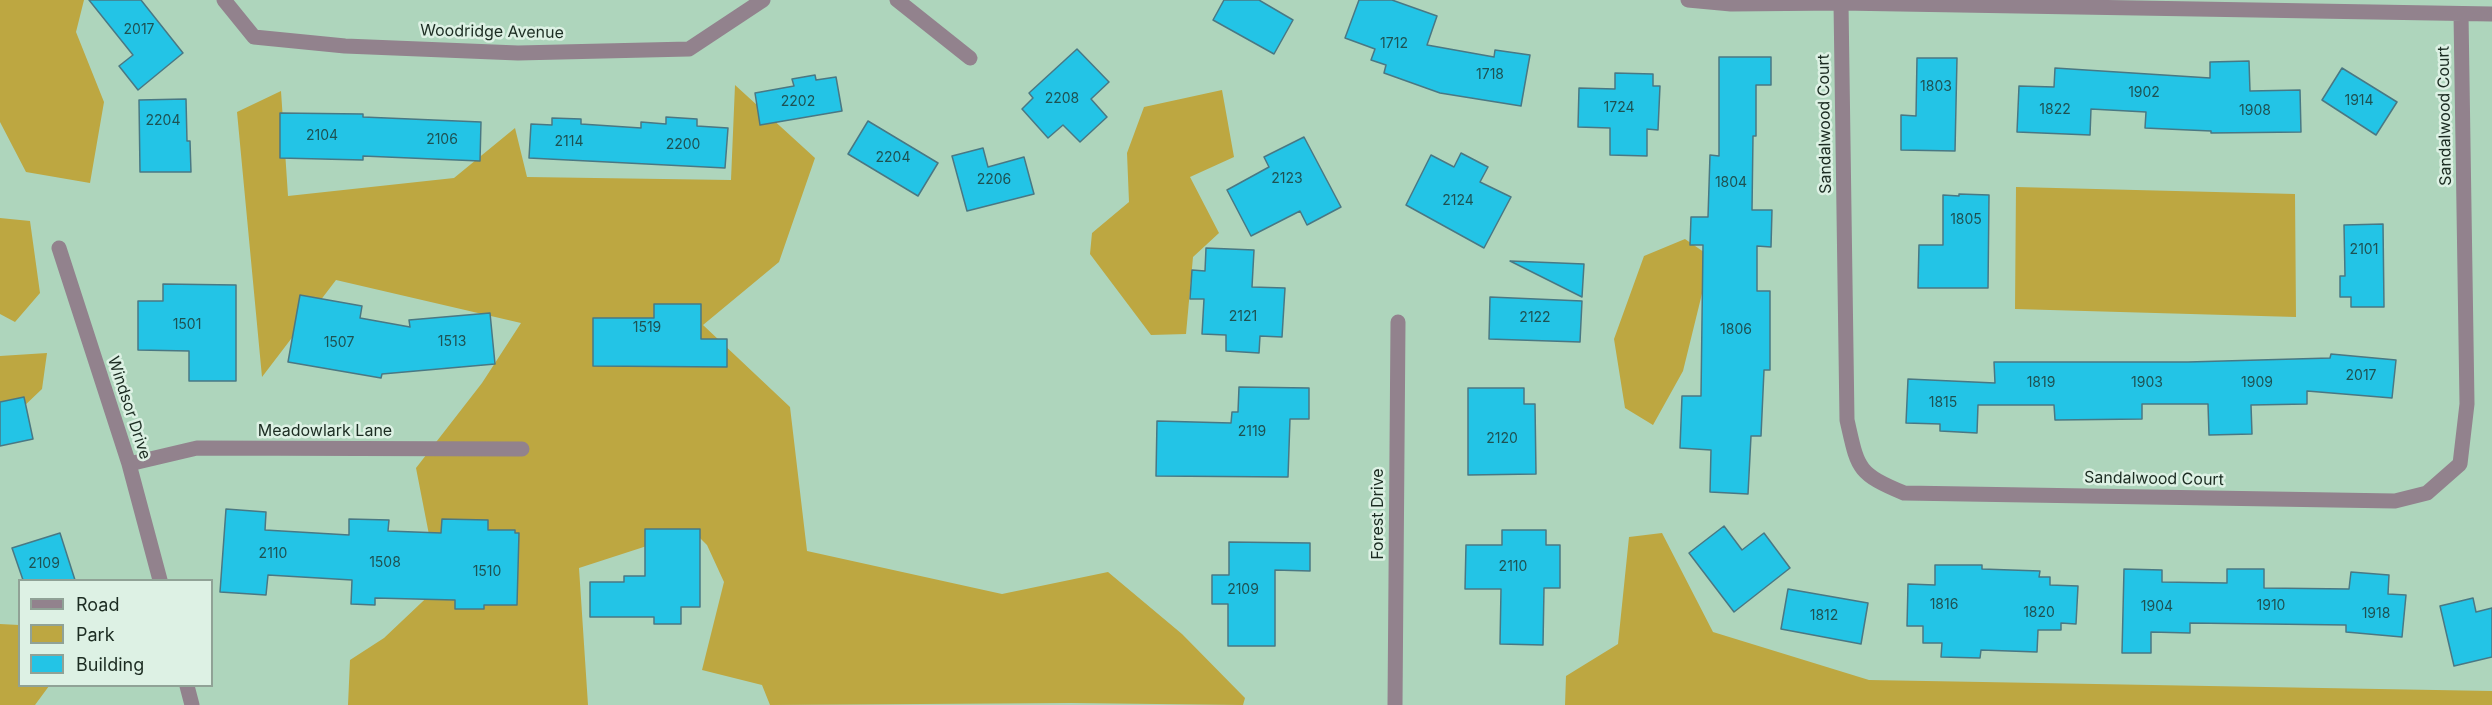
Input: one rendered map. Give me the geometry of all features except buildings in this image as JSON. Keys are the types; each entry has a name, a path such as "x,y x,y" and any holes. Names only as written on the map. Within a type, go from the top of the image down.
{"street":[{"name":"Woodridge Avenue","path":"224,0 254,37 345,45 518,53 689,49 763,0"},
{"path":"897,0 970,57"},
{"path":"1688,0 1731,4 1841,3 2492,14"},
{"name":"Sandalwood Court","path":"1841,3 1847,420 1856,461 1874,481 1904,493 1928,494 2395,501 2427,493 2460,464 2467,404 2461,14"},
{"name":"Windsor Drive","path":"59,248 129,464 160,579"},
{"name":"Forest Drive","path":"1395,705 1398,322"},
{"name":"Meadowlark Lane","path":"129,464 197,448 522,449"},
{"path":"187,687 192,705"}],"green space":[{"path":"0,0 84,0 76,32 104,102 90,183 26,172 0,122"},
{"path":"735,85 815,158 779,262 703,325 790,407 807,551 1002,594 1108,572 1182,634 1245,698 1243,705 1071,703 770,705 762,685 702,670 724,582 707,545 693,531 579,568 588,705 348,705 350,660 384,638 439,586 416,468 482,383 521,323 336,280 262,377 237,112 281,91 288,196 454,178 515,128 527,177 731,180"},
{"path":"1222,90 1234,157 1190,177 1219,233 1193,257 1186,334 1151,335 1090,254 1092,233 1129,202 1127,153 1144,107"},
{"path":"2016,187 2295,194 2296,317 2015,309"},
{"path":"0,218 30,221 40,293 15,322 0,314"},
{"path":"1685,239 1711,257 1683,371 1653,425 1625,408 1614,339 1644,256"},
{"path":"47,353 42,389 0,429 0,356"},
{"path":"1662,533 1713,632 1869,680 2492,691 2492,705 1565,705 1566,676 1618,644 1629,537"},
{"path":"0,624 18,625 18,687 48,687 35,705 0,705"}]}
